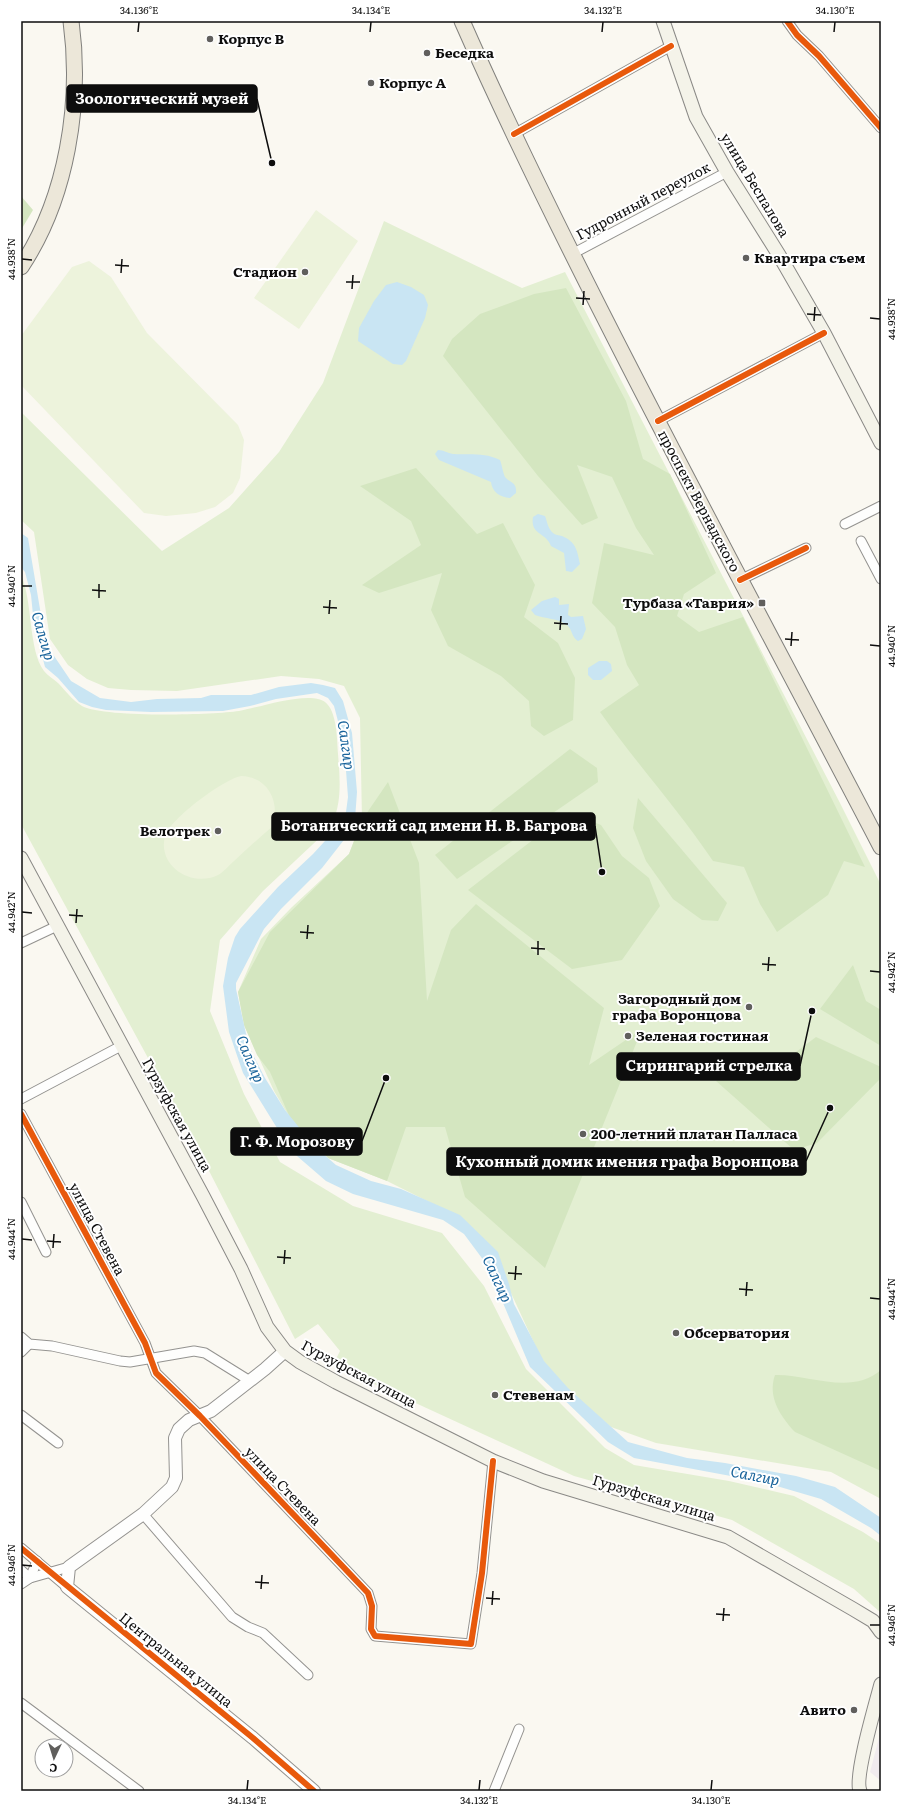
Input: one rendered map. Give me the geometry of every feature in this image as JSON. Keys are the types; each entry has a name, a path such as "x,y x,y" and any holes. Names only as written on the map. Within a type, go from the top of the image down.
{"main road":[{"path":"21,267 44,227 62,175 71,130 74,80 71,21"},
{"name":"проспект Вернадского","path":"462,21 514,134 572,254 740,580 881,847"},
{"name":"улица Беспалова","path":"663,21 696,117 727,172 779,255 824,333 880,438"},
{"name":"Гурзуфская улица","path":"21,858 206,1203 241,1270 267,1327 285,1351 300,1362 336,1382 493,1461 543,1481 728,1537 873,1621 881,1632"},
{"path":"860,1791 861,1768 881,1684"}],"street":[{"path":"787,21 797,35 819,56 881,128"},
{"path":"514,134 671,46"},
{"name":"Гудронный переулок","path":"572,254 727,172"},
{"path":"658,421 824,333"},
{"path":"845,524 881,506"},
{"path":"861,541 881,579"},
{"path":"740,580 806,548"},
{"path":"21,943 57,926"},
{"path":"21,1100 121,1046"},
{"name":"улица Стевена","path":"21,1114 145,1343 156,1373 200,1416 368,1593 372,1606 371,1629 375,1636 471,1644 482,1573 493,1461"},
{"path":"21,1202 46,1252"},
{"path":"21,1337 29,1344 52,1346 120,1362 130,1362 194,1351 205,1353 250,1381"},
{"path":"21,1352 29,1344"},
{"path":"21,1584 30,1578 69,1567 143,1514 172,1487 176,1478 175,1438 179,1429 189,1420 211,1411 250,1381 285,1351"},
{"path":"21,1415 58,1443"},
{"path":"143,1514 232,1617 262,1633 308,1675"},
{"name":"Центральная улица","path":"21,1548 253,1738 314,1791"},
{"path":"30,1578 37,1562"},
{"path":"67,1587 69,1567"},
{"path":"21,1570 30,1578"},
{"path":"21,1703 139,1791"},
{"path":"494,1791 519,1729"}],"shaded area":[{"path":"881,1730 881,1781 870,1772"}],"green space":[{"path":"21,196 33,210 21,230"},
{"name":"Стадион","path":"316,210 358,241 299,329 254,298"},
{"path":"384,221 522,288 565,272 881,885 881,1499 831,1472 656,1443 611,1427 567,1390 541,1358 511,1293 459,1217 387,1181 328,1158 291,1120 274,1091 244,1025 238,992 261,939 292,907 349,854 362,820 360,718 344,686 319,679 281,676 177,691 108,688 87,679 68,665 50,639 34,532 21,520 21,412 162,551 229,508 279,452 323,383"},
{"path":"89,261 111,277 147,333 238,425 244,440 240,478 233,493 215,507 196,513 166,516 144,513 21,385 21,336 72,267"},
{"path":"566,288 626,401 643,459 670,474 716,573 684,594 677,616 699,632 743,617 865,867 844,861 828,895 777,932 760,904 744,867 713,861 686,823 600,712 639,685 627,665 615,627 592,603 604,543 654,555 636,528 612,477 577,465 598,518 582,525 538,476 443,356 452,339 480,314 534,294"},
{"path":"416,468 477,534 503,523 535,585 524,617 558,643 575,678 573,720 544,736 531,726 529,701 501,676 448,646 431,610 442,573 379,593 362,585 421,545 411,521 360,486"},
{"path":"21,575 25,586 35,650 39,662 44,671 82,706 94,710 134,714 206,714 239,711 283,701 308,698 318,699 325,702 332,712 337,733 340,783 338,803 333,821 328,830 263,891 220,940 210,1011 244,1094 280,1162 353,1206 442,1233 484,1286 526,1369 605,1448 634,1465 729,1481 794,1496 863,1532 881,1544 881,1613 854,1589 732,1520 574,1476 333,1365 340,1351 318,1324 295,1339 205,1163 21,824"},
{"path":"570,749 597,768 598,782 457,879 435,855"},
{"name":"Велотрек","path":"241,776 250,777 258,781 270,792 275,808 273,826 218,875 198,879 179,872 171,865 166,857 164,847 165,836 169,829 198,801 223,784"},
{"path":"388,782 419,863 427,1001 451,930 476,904 604,1008 589,1065 642,1029 545,1268 465,1197 445,1127 406,1127 387,1181 328,1158 291,1120 270,1072 257,1055 244,1025 238,992 270,932 349,854 362,820"},
{"path":"638,798 727,903 718,921 702,920 673,899 646,861 633,828"},
{"path":"569,812 601,825 622,856 649,878 660,906 622,960 572,969 468,890"},
{"path":"853,965 866,1001 881,1010 881,1046 820,1009"},
{"path":"816,1037 881,1067 881,1078 817,1143 794,1150 716,1081 749,1056 792,1055"},
{"path":"881,1370 881,1471 795,1432 780,1413 774,1399 773,1383 775,1375 843,1383 857,1382 869,1378"}],"water":[{"path":"397,282 411,287 424,295 428,305 425,318 406,361 402,365 393,364 358,341 359,328 374,301 386,285"},
{"path":"438,450 453,454 477,454 494,457 500,460 505,477 514,485 516,493 510,498 500,495 493,489 491,482 439,460 435,454"},
{"path":"538,514 545,516 553,533 567,538 575,547 580,564 572,572 566,571 564,553 551,546 549,541 534,527 533,517"},
{"name":"Салгир","path":"21,533 28,538 41,615 50,650 71,681 100,698 131,702 157,699 201,698 211,695 251,695 279,687 311,683 335,688 343,701 352,733 357,792 355,819 347,836 322,868 281,909 264,929 236,983 249,1047 265,1078 285,1110 314,1146 336,1165 371,1181 401,1189 460,1215 498,1252 514,1304 544,1361 568,1388 628,1442 687,1458 725,1463 796,1476 835,1487 881,1518 881,1536 871,1528 821,1499 763,1482 634,1458 608,1442 530,1367 487,1265 464,1234 443,1220 353,1194 326,1181 297,1156 285,1141 243,1073 229,1032 223,986 228,958 235,937 240,929 278,887 313,854 335,830 346,812 348,797 344,744 334,706 328,698 317,693 276,699 223,711 151,712 106,710 79,702 58,678 45,667 34,625 31,595 25,572 21,567"},
{"path":"555,597 559,599 559,605 569,604 568,615 571,617 583,616 586,629 582,639 578,641 576,640 567,625 556,620 535,615 531,610 542,601"},
{"path":"599,661 607,661 611,664 612,671 601,680 593,680 588,675 588,668"}],"cycle path":[{"path":"787,21 797,35 819,56 881,128"},
{"path":"514,134 671,46"},
{"path":"658,421 824,333"},
{"path":"740,580 806,548"},
{"path":"21,1114 145,1343 156,1373 200,1416 368,1593 372,1606 371,1629 375,1636 471,1644 482,1573 493,1461"},
{"path":"21,1548 253,1738 314,1791"}],"place":[{"name":"Корпус В","path":"210,39"},
{"name":"Беседка","path":"427,53"},
{"name":"Корпус А","path":"371,83"},
{"name":"Зоологический музей","path":"272,163"},
{"name":"Квартира съем","path":"746,258"},
{"name":"Стадион","path":"305,272"},
{"name":"Турбаза «Таврия»","path":"762,603"},
{"name":"Велотрек","path":"218,831"},
{"name":"Ботанический сад имени Н. В. Багрова","path":"602,872"},
{"name":"Загородный дом графа Воронцова","path":"749,1007"},
{"name":"Сирингарий стрелка","path":"812,1011"},
{"name":"Зеленая гостиная","path":"628,1036"},
{"name":"Г. Ф. Морозову","path":"386,1078"},
{"name":"Кухонный домик имения графа Воронцова","path":"830,1108"},
{"name":"200-летний платан Палласа","path":"583,1134"},
{"name":"Обсерватория","path":"676,1333"},
{"name":"Стевенам","path":"495,1395"},
{"name":"Авито","path":"854,1710"}]}
